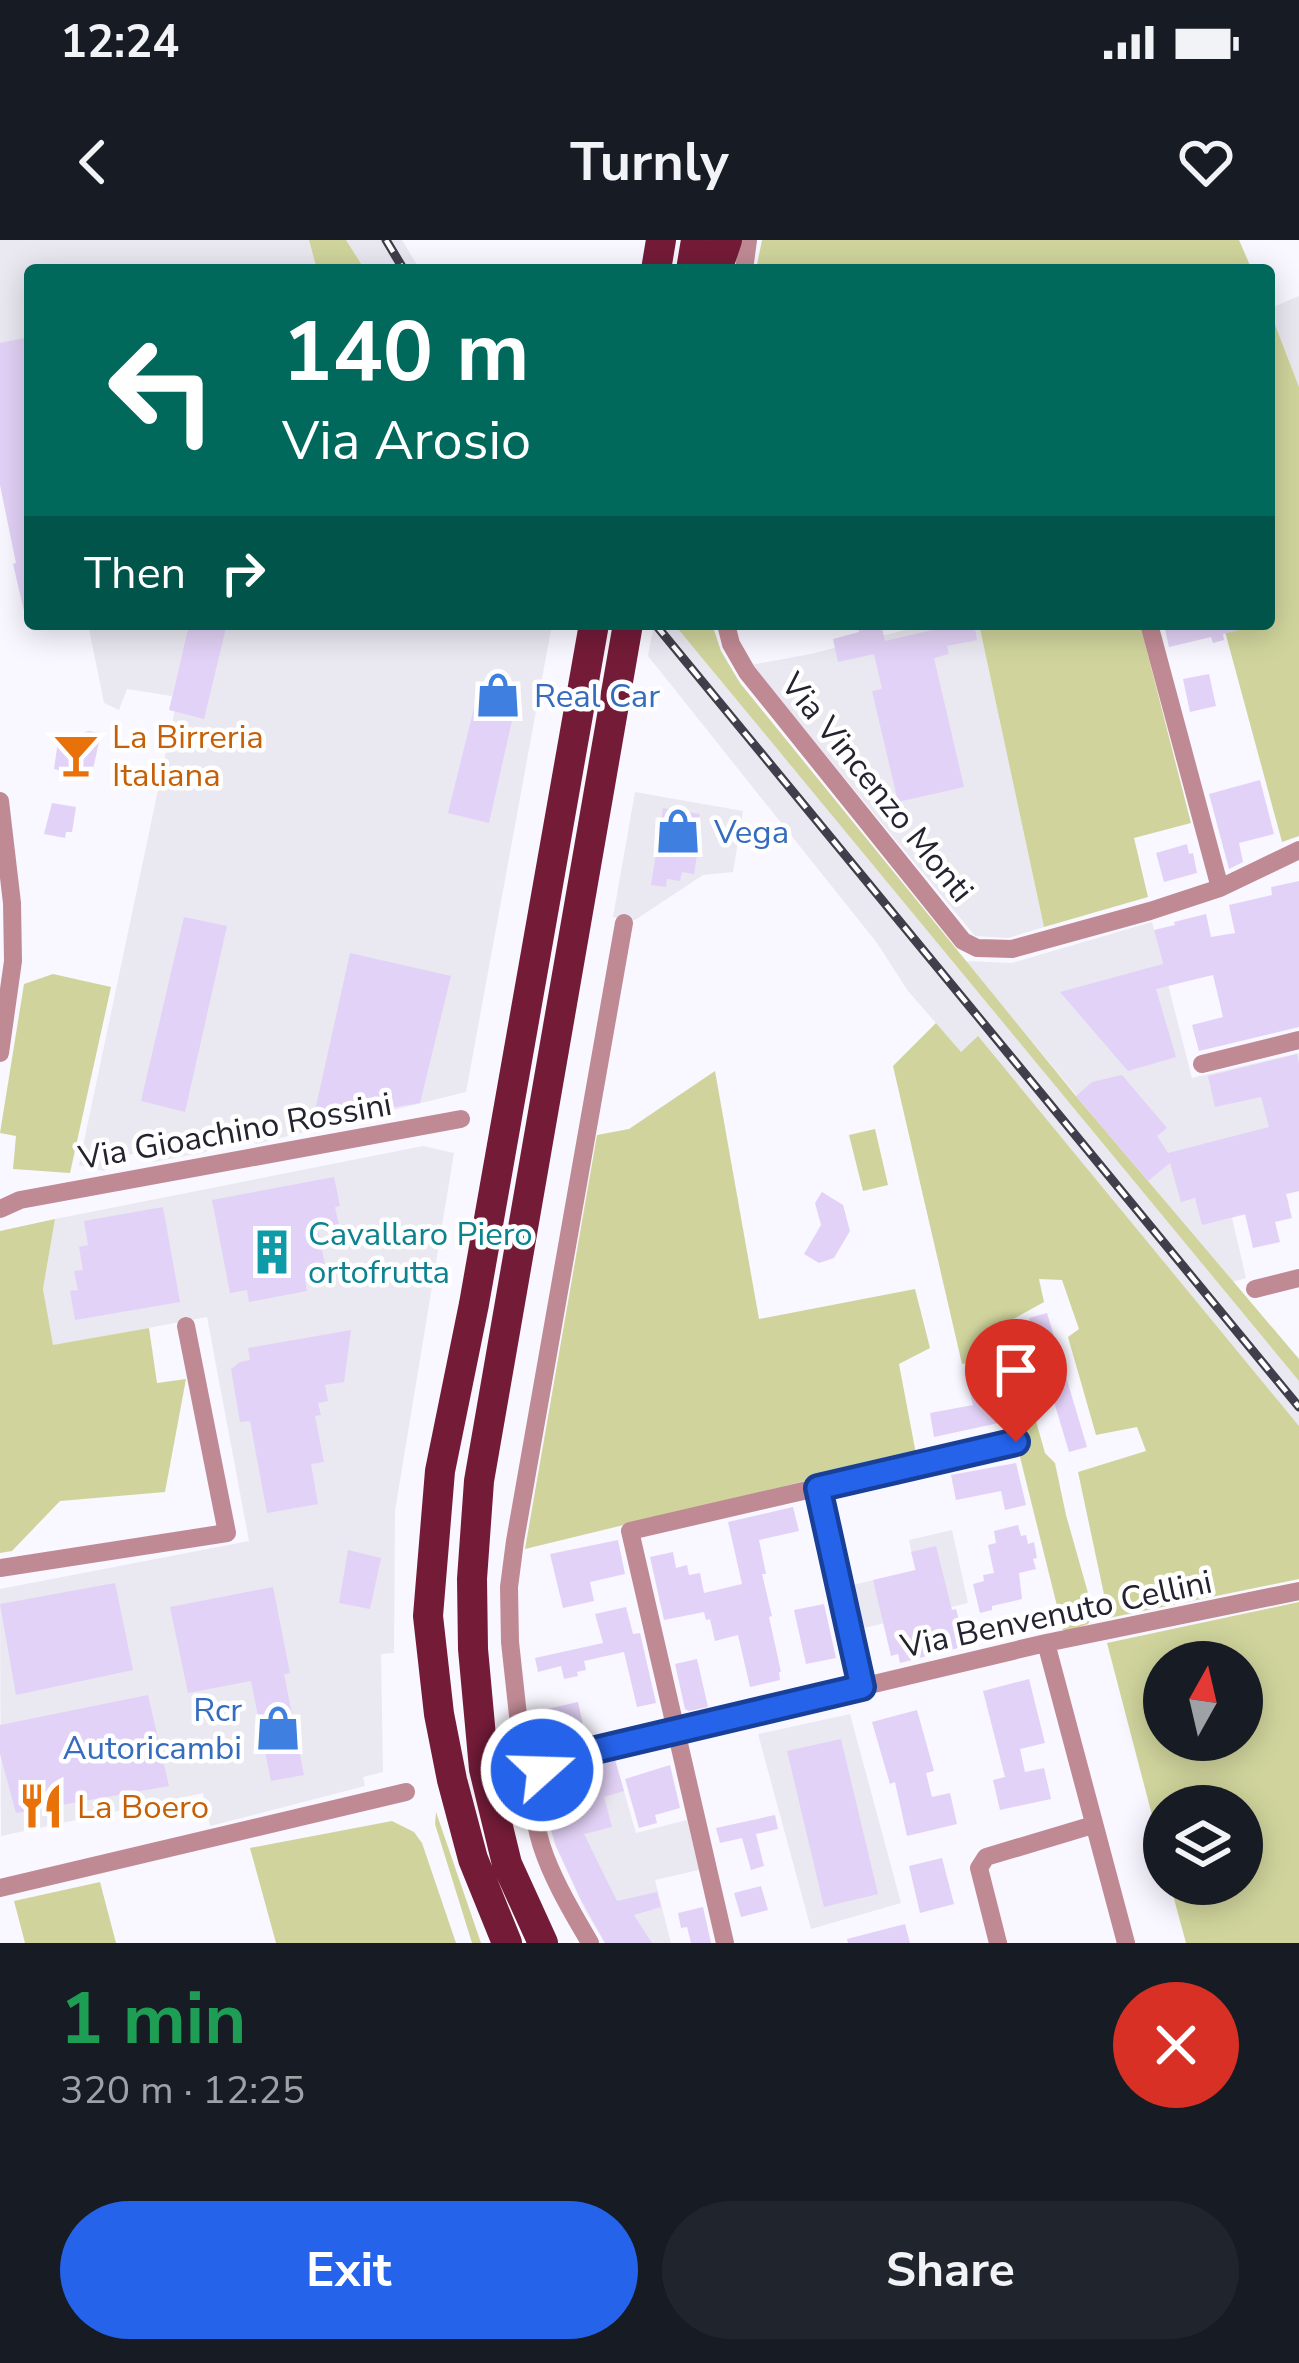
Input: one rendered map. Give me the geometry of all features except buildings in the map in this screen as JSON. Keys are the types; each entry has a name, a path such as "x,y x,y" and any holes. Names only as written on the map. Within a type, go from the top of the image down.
{"highway":[{"path":"505,1940 472,1859 452,1780 428,1616 440,1471 593,630"},
{"path":"543,1943 507,1864 484,1768 472,1579 479,1481 627,630"}],"street":[{"name":"Via Vincenzo Monti","path":"728,630 747,672 963,941 977,948 1012,950 1150,911 1220,887 1299,850"},
{"path":"1151,630 1220,887"},
{"path":"0,800 13,903 13,961 0,1053"},
{"path":"590,1943 547,1862 538,1829 533,1800 549,1761 531,1758 520,1743 509,1587 624,923"},
{"path":"1202,1064 1299,1040"},
{"name":"Via Gioachino Rossini","path":"0,1210 10,1199 460,1119"},
{"path":"1255,1288 1299,1278"},
{"path":"0,1568 227,1533 186,1326"},
{"path":"725,1943 630,1531 1016,1442"},
{"path":"818,1488 862,1687"},
{"name":"Via Benvenuto Cellini","path":"549,1761 1046,1643 1299,1591"},
{"path":"1046,1643 1126,1943"},
{"path":"0,1888 406,1792"},
{"path":"998,1943 981,1862 1093,1825"}],"shaded area":[{"path":"0,240 309,240 315,264 24,264 24,542 0,473"},
{"path":"346,240 402,240 416,264 361,264"},
{"path":"1299,296 1299,387 1275,325 1275,306"},
{"path":"89,630 188,630 172,696 127,689 119,710 104,703"},
{"path":"192,630 551,630 466,1092 256,1144 239,1125 214,1129 206,1152 153,1162 142,1152 118,1157 104,1171 79,1165"},
{"path":"653,630 679,630 1299,1381 1299,1426 978,1037 961,1052 908,991 877,943 648,656"},
{"path":"905,630 980,630 1044,927 1008,938 975,936 751,665"},
{"path":"635,792 743,811 733,872 703,875 635,920 613,917"},
{"path":"1152,922 1192,1078 1299,1053 1299,1191 1286,1194 1289,1203 1232,1218 1246,1278 1232,1282 965,961 1012,963"},
{"path":"423,1146 454,1153 395,1511 394,1653 381,1654 383,1772 363,1777 365,1786 210,1826 203,1793 1,1836 0,1589 249,1541 207,1317 52,1346 43,1289 55,1219"},
{"path":"952,1530 968,1603 864,1628 853,1585 915,1570 909,1540"},
{"path":"850,1714 901,1903 811,1929 758,1734"},
{"path":"615,1760 636,1833 687,1820 699,1870 655,1880 671,1943 605,1943 554,1842 544,1805 563,1774"}],"green space":[{"path":"309,240 346,240 361,264 315,264"},
{"path":"762,240 1239,240 1249,264 757,264"},
{"path":"1275,325 1299,387 1299,836 1282,842 1225,630 1275,630"},
{"path":"679,630 714,630 740,683 1076,1096 1299,1359 1299,1381"},
{"path":"980,630 1142,630 1191,823 1134,838 1148,897 1044,927"},
{"path":"53,974 111,987 70,1173 13,1169 16,1136 0,1133 24,984"},
{"path":"936,1023 961,1052 978,1036 1299,1426 1299,1579 1109,1618 1078,1472 1146,1451 1137,1427 1096,1435 1068,1337 1079,1329 1062,1280 1039,1279 1044,1302 1008,1322 1045,1453 1055,1463 1094,1614 1088,1624 1063,1630 997,1356 962,1364 893,1066"},
{"path":"715,1071 759,1319 915,1289 930,1348 899,1364 916,1454 525,1549 597,1135 629,1129"},
{"path":"875,1129 888,1185 863,1191 849,1135"},
{"path":"55,1219 43,1289 53,1345 149,1328 157,1383 186,1379 165,1492 60,1501 12,1551 0,1553 0,1231"},
{"path":"1299,1602 1299,1943 1186,1943 1176,1905 1263,1905 1263,1785 1144,1785 1107,1643"},
{"path":"436,1812 481,1943 472,1943 435,1824"},
{"path":"392,1821 414,1832 422,1843 456,1943 276,1943 250,1848"},
{"path":"100,1882 116,1943 25,1943 14,1901"}],"railway":[{"path":"386,240 400,264"},
{"path":"660,630 1299,1407"}],"place":[{"name":"Real Car","path":"498,695"},
{"name":"La Birreria Italiana","path":"76,755"},
{"name":"Vega","path":"678,831"},
{"name":"Cavallaro Piero ortofrutta","path":"272,1252"},
{"name":"Rcr Autoricambi","path":"278,1728"},
{"name":"La Boero","path":"41,1806"}],"route":[{"path":"542,1770 549,1761 862,1687 818,1488 1016,1442"}]}
